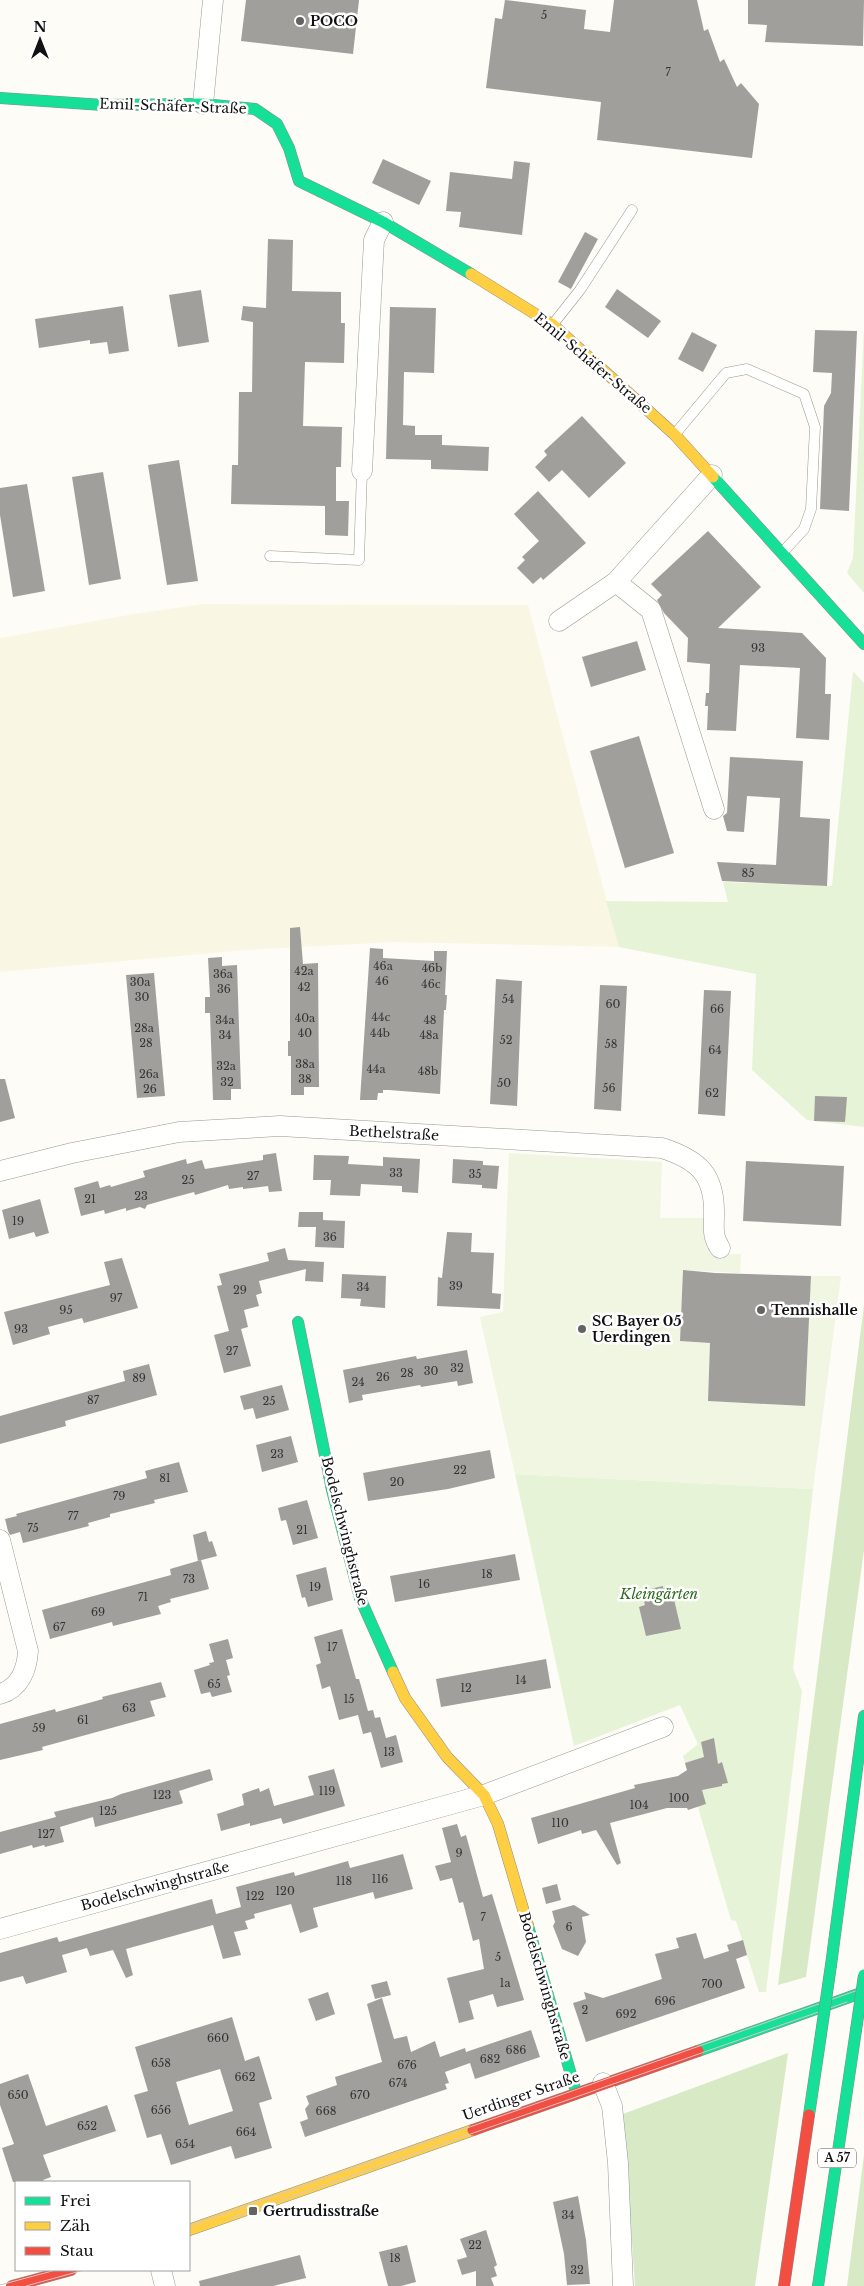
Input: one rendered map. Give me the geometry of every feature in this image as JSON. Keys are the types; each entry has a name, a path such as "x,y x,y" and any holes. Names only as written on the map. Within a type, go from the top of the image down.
{"main road":[{"name":"Emil-Schäfer-Straße","path":"0,98 103,105 203,104 255,109 277,124 289,148 299,181 383,222 507,295 553,325 674,434 864,644"},
{"name":"Bodelschwinghstraße","path":"298,1322 332,1490 360,1598 405,1698 447,1757 484,1795 498,1824 576,2092"},
{"name":"A 57","path":"784,2286 831,1965 864,1716"},
{"name":"A 57","path":"818,2286 864,1975"},
{"name":"Uerdinger Straße","path":"190,2230 864,1992"},
{"path":"12,2286 68,2271"}],"street":[{"path":"203,104 213,0"},
{"path":"362,471 374,240 383,222"},
{"path":"559,621 616,582 712,475"},
{"path":"616,582 652,610 714,809"},
{"name":"Bethelstraße","path":"0,1171 72,1153 179,1132 280,1126 662,1148 682,1155 696,1164 708,1181 714,1196 714,1238 720,1248"},
{"path":"0,1540 28,1651 27,1666 19,1682 0,1694"},
{"name":"Bodelschwinghstraße","path":"0,1929 484,1795 663,1727"},
{"path":"604,2083 612,2106 618,2163 624,2286"},
{"path":"161,2271 165,2286"}],"lane":[{"path":"553,325 580,290 632,210"},
{"path":"674,434 726,373 747,369 804,394 814,427 811,509 804,529 781,554"},
{"path":"270,556 359,560 362,471"}],"shaded area":[{"path":"204,604 528,605 619,947 394,942 246,950 0,972 0,638 134,614"}],"green space":[{"path":"864,328 864,593 847,573 853,558"},
{"path":"853,671 864,683 864,1127 807,1120 752,1070 756,974 619,947 606,901 728,902 723,882 832,886"},
{"name":"SC Bayer 05 Uerdingen","path":"509,1153 662,1162 660,1218 706,1218 727,1254 741,1254 740,1273 683,1270 680,1341 710,1343 708,1401 805,1406 811,1276 841,1276 813,1489 515,1474 480,1317 503,1312"},
{"path":"864,1305 864,1550 806,1977 778,1985"},
{"name":"Kleingärten","path":"515,1474 813,1489 793,1669 802,1691 766,1992 759,1992 736,1921 731,1920 683,1756 698,1744 680,1705 574,1746"},
{"path":"788,2053 755,2286 635,2286 623,2114"},
{"path":"864,2155 864,2286 847,2286"}],"building":[{"name":"POCO","path":"246,0 359,0 353,54 241,41"},
{"path":"505,0 586,10 584,29 610,32 614,0 697,0 704,31 708,29 720,62 724,59 737,87 741,83 759,104 752,158 597,140 601,102 486,88 495,18 502,19"},
{"path":"748,0 864,0 863,46 765,42 767,25 748,24"},
{"path":"383,159 431,181 419,205 372,183"},
{"path":"514,161 530,163 522,235 459,227 461,212 446,211 450,172 512,179"},
{"path":"585,232 598,239 571,289 558,282"},
{"path":"268,239 293,240 292,291 341,292 341,323 345,323 344,363 305,362 303,426 342,427 341,467 336,467 336,501 349,501 348,536 325,535 325,506 231,504 232,465 238,465 239,392 252,392 253,322 241,320 243,306 266,308"},
{"path":"617,289 661,321 648,338 605,307"},
{"path":"201,290 209,342 178,347 169,295"},
{"path":"123,306 129,351 109,354 107,342 90,344 90,340 39,348 35,319"},
{"path":"390,307 436,308 434,373 404,372 403,425 415,426 415,435 442,435 442,445 489,447 488,471 431,469 431,460 386,459"},
{"path":"815,330 857,331 849,511 820,509 824,406 831,393 832,373 813,372"},
{"path":"692,332 717,345 703,372 678,359"},
{"path":"582,416 626,463 589,498 562,470 549,482 535,467 547,455 544,451"},
{"path":"179,460 198,581 167,585 148,465"},
{"path":"103,472 121,579 89,585 72,477"},
{"path":"27,484 45,591 13,597 0,515 0,488"},
{"path":"538,491 586,543 543,580 541,577 533,584 517,568 525,560 522,557 539,541 514,514"},
{"path":"708,531 761,587 718,628 802,633 826,658 825,694 831,694 829,740 796,738 800,668 740,665 736,731 707,730 708,706 705,706 706,693 709,693 710,664 687,662 688,638 664,613 657,600 662,595 651,584"},
{"path":"637,641 646,670 591,687 582,657"},
{"path":"639,736 674,853 625,868 590,751"},
{"path":"730,757 803,761 800,817 830,819 827,886 722,881 717,862 776,865 780,798 747,796 744,832 727,831 723,816 727,813"},
{"path":"300,927 303,964 318,963 319,1087 304,1087 304,1095 291,1095 291,1056 288,1056 288,1041 290,1041 290,928"},
{"path":"370,948 383,949 383,958 434,961 434,951 447,951 445,995 447,995 446,1010 444,1010 440,1094 383,1090 383,1093 378,1093 377,1100 360,1100"},
{"path":"222,957 222,966 237,965 241,1089 231,1089 231,1100 213,1100 210,1013 205,1013 205,997 210,997 208,958"},
{"path":"154,973 165,1096 137,1098 126,975"},
{"path":"496,979 522,981 517,1106 490,1104"},
{"path":"600,985 627,986 621,1111 594,1109"},
{"path":"704,990 731,991 725,1116 698,1114"},
{"path":"0,1079 5,1079 15,1118 0,1122"},
{"path":"815,1096 847,1097 845,1122 814,1121"},
{"path":"276,1153 282,1191 269,1192 268,1186 229,1189 228,1185 195,1195 194,1192 147,1205 145,1209 140,1207 126,1211 126,1208 105,1214 104,1210 81,1216 74,1188 98,1181 100,1188 110,1185 111,1187 145,1177 143,1171 186,1159 187,1164 202,1160 205,1169 263,1160 263,1155"},
{"path":"314,1155 349,1156 348,1164 383,1166 383,1157 420,1159 418,1193 402,1192 402,1186 361,1184 360,1196 330,1195 331,1180 313,1180"},
{"path":"453,1159 483,1161 483,1165 499,1166 497,1189 482,1188 482,1185 452,1183"},
{"path":"746,1161 844,1166 841,1226 743,1221"},
{"path":"40,1199 49,1233 36,1237 34,1232 9,1239 2,1210"},
{"path":"299,1212 323,1212 323,1220 345,1221 344,1248 315,1247 316,1227 298,1227"},
{"path":"447,1232 472,1233 471,1252 494,1253 492,1293 501,1294 500,1309 437,1306 438,1277 442,1278"},
{"path":"285,1248 288,1260 324,1262 323,1282 305,1281 306,1269 259,1281 262,1293 256,1295 259,1306 244,1310 248,1327 241,1329 251,1366 224,1373 214,1335 229,1331 217,1286 222,1285 219,1274 269,1261 267,1253"},
{"path":"122,1258 138,1308 84,1323 82,1318 48,1327 50,1334 13,1345 4,1312 110,1285 104,1262"},
{"name":"Tennishalle","path":"683,1270 811,1276 805,1406 708,1401 710,1343 680,1341"},
{"path":"342,1274 386,1276 385,1308 360,1306 361,1299 341,1298"},
{"path":"467,1350 473,1383 458,1386 457,1381 421,1387 420,1385 362,1395 363,1400 349,1403 343,1370 416,1356 417,1359"},
{"path":"149,1364 157,1395 65,1421 66,1426 0,1444 0,1416 125,1381 123,1371"},
{"path":"282,1385 289,1410 256,1419 253,1408 244,1410 240,1396"},
{"path":"291,1436 298,1462 262,1472 256,1445"},
{"path":"490,1450 495,1478 448,1489 368,1501 363,1473"},
{"path":"179,1462 188,1492 154,1500 155,1503 110,1514 110,1517 88,1523 89,1526 23,1543 20,1532 10,1535 8,1531 5,1519 17,1516 16,1514 147,1478 145,1471"},
{"path":"307,1500 318,1538 293,1545 286,1520 281,1521 278,1508"},
{"path":"206,1531 209,1542 212,1541 217,1556 198,1561 193,1535"},
{"path":"515,1554 520,1580 395,1602 390,1576"},
{"path":"201,1560 209,1589 170,1599 171,1602 158,1606 161,1614 113,1626 112,1622 50,1639 42,1610 171,1575 170,1569"},
{"path":"326,1567 333,1600 308,1607 305,1597 302,1598 296,1575"},
{"path":"663,1586 663,1588 670,1587 672,1591 681,1629 646,1636 639,1607 645,1605 641,1591"},
{"path":"342,1629 356,1679 359,1679 368,1711 373,1710 375,1718 380,1717 386,1738 396,1735 403,1762 381,1768 371,1732 363,1734 358,1715 339,1720 330,1686 322,1689 316,1665 321,1663 314,1637"},
{"path":"228,1639 233,1658 226,1660 230,1675 227,1676 232,1692 212,1697 210,1692 201,1694 194,1670 214,1662 209,1644"},
{"path":"546,1659 551,1688 441,1707 436,1679"},
{"path":"161,1682 166,1697 150,1701 155,1716 42,1747 43,1750 0,1760 0,1724 55,1709 56,1712 103,1699 102,1697"},
{"path":"714,1738 718,1764 722,1762 728,1783 702,1790 706,1804 688,1810 687,1808 667,1808 610,1823 621,1863 617,1865 596,1830 582,1834 581,1830 538,1844 531,1818 635,1788 634,1785 678,1776 687,1770 685,1763 704,1757 701,1742"},
{"path":"210,1769 213,1780 179,1791 183,1803 181,1804 95,1827 93,1817 60,1827 64,1842 45,1847 44,1845 33,1848 32,1845 0,1854 0,1832 56,1817 54,1812 112,1798"},
{"path":"334,1769 345,1806 283,1824 281,1818 250,1826 250,1823 221,1831 217,1814 244,1805 242,1794 259,1788 260,1792 269,1788 274,1806 314,1795 308,1776"},
{"path":"457,1824 461,1837 466,1835 483,1897 492,1894 524,2000 497,2007 493,1994 469,2001 474,2019 459,2023 447,1978 484,1969 479,1939 473,1941 463,1902 459,1903 452,1878 440,1881 435,1866 451,1862 442,1828"},
{"path":"403,1854 413,1889 375,1899 373,1892 313,1908 318,1927 300,1933 291,1904 254,1914 255,1918 245,1921 248,1929 234,1932 241,1955 223,1959 213,1925 126,1949 133,1975 126,1978 113,1950 90,1956 87,1948 62,1955 67,1972 26,1984 23,1976 0,1982 0,1953 57,1937 59,1942 212,1899 216,1914 241,1907 236,1887 294,1872 295,1876 348,1861 350,1868"},
{"path":"557,1884 561,1900 546,1904 542,1888"},
{"path":"574,1905 590,1915 582,1917 586,1942 578,1956 562,1949 553,1926 555,1922 552,1911"},
{"path":"696,1933 704,1959 729,1951 727,1945 743,1940 747,1955 736,1959 745,1988 586,2042 573,2003 586,1999 584,1992 603,1998 662,1979 655,1954 679,1948 676,1938"},
{"path":"387,1981 391,1995 375,1999 371,1985"},
{"path":"328,1992 335,2014 316,2021 308,1999"},
{"path":"382,1998 394,2039 407,2036 411,2052 435,2041 440,2057 465,2048 466,2052 531,2030 540,2057 475,2079 470,2063 445,2072 449,2083 445,2084 447,2089 305,2137 300,2122 308,2119 305,2109 309,2104 306,2096 337,2085 335,2077 382,2062 367,2004"},
{"path":"232,2017 245,2061 259,2056 272,2099 259,2103 272,2148 235,2159 231,2146 171,2165 161,2134 147,2138 134,2095 148,2091 135,2047","holes":["220,2069 233,2111 189,2125 176,2082"]},
{"path":"28,2074 46,2126 107,2105 116,2131 43,2155 51,2177 44,2181 13,2182 2,2148 14,2144 0,2105 0,2084"},
{"path":"578,2196 586,2240 590,2284 567,2285 564,2254 553,2202"},
{"path":"486,2230 497,2265 494,2267 497,2276 491,2278 494,2286 476,2286 476,2271 462,2275 457,2260 467,2257 460,2239"},
{"path":"407,2245 416,2282 401,2286 388,2286 379,2252"},
{"path":"300,2255 306,2278 273,2286 200,2286 199,2281"}],"tram line":[{"path":"190,2226 864,1988"},
{"path":"231,2218 847,2002"},
{"path":"0,2285 52,2271"},
{"path":"26,2286 80,2271"}],"traffic: fast":[{"path":"0,98 103,105 203,104 255,109 277,124 289,148 299,181 383,222 471,274"},
{"path":"713,477 864,644"},
{"path":"298,1322 332,1490 360,1598 393,1672"},
{"path":"831,1965 864,1716"},
{"path":"528,1926 576,2092"},
{"path":"820,2041 831,1965"},
{"path":"856,2030 864,1975"},
{"path":"698,2051 864,1992"},
{"path":"818,2286 856,2030"},
{"path":"809,2115 820,2041"}],"traffic: slow":[{"path":"471,274 553,325 674,434 713,477"},
{"path":"393,1672 405,1698 447,1757 484,1795 498,1824 528,1926"},
{"path":"190,2230 473,2130"}],"traffic: jam":[{"path":"473,2130 698,2051"},
{"path":"784,2286 809,2115"},
{"path":"12,2286 67,2271"}],"place":[{"name":"POCO","path":"300,21"},
{"name":"Tennishalle","path":"761,1310"},
{"name":"SC Bayer 05 Uerdingen","path":"582,1329"},
{"name":"Gertrudisstraße","path":"253,2211"}]}
